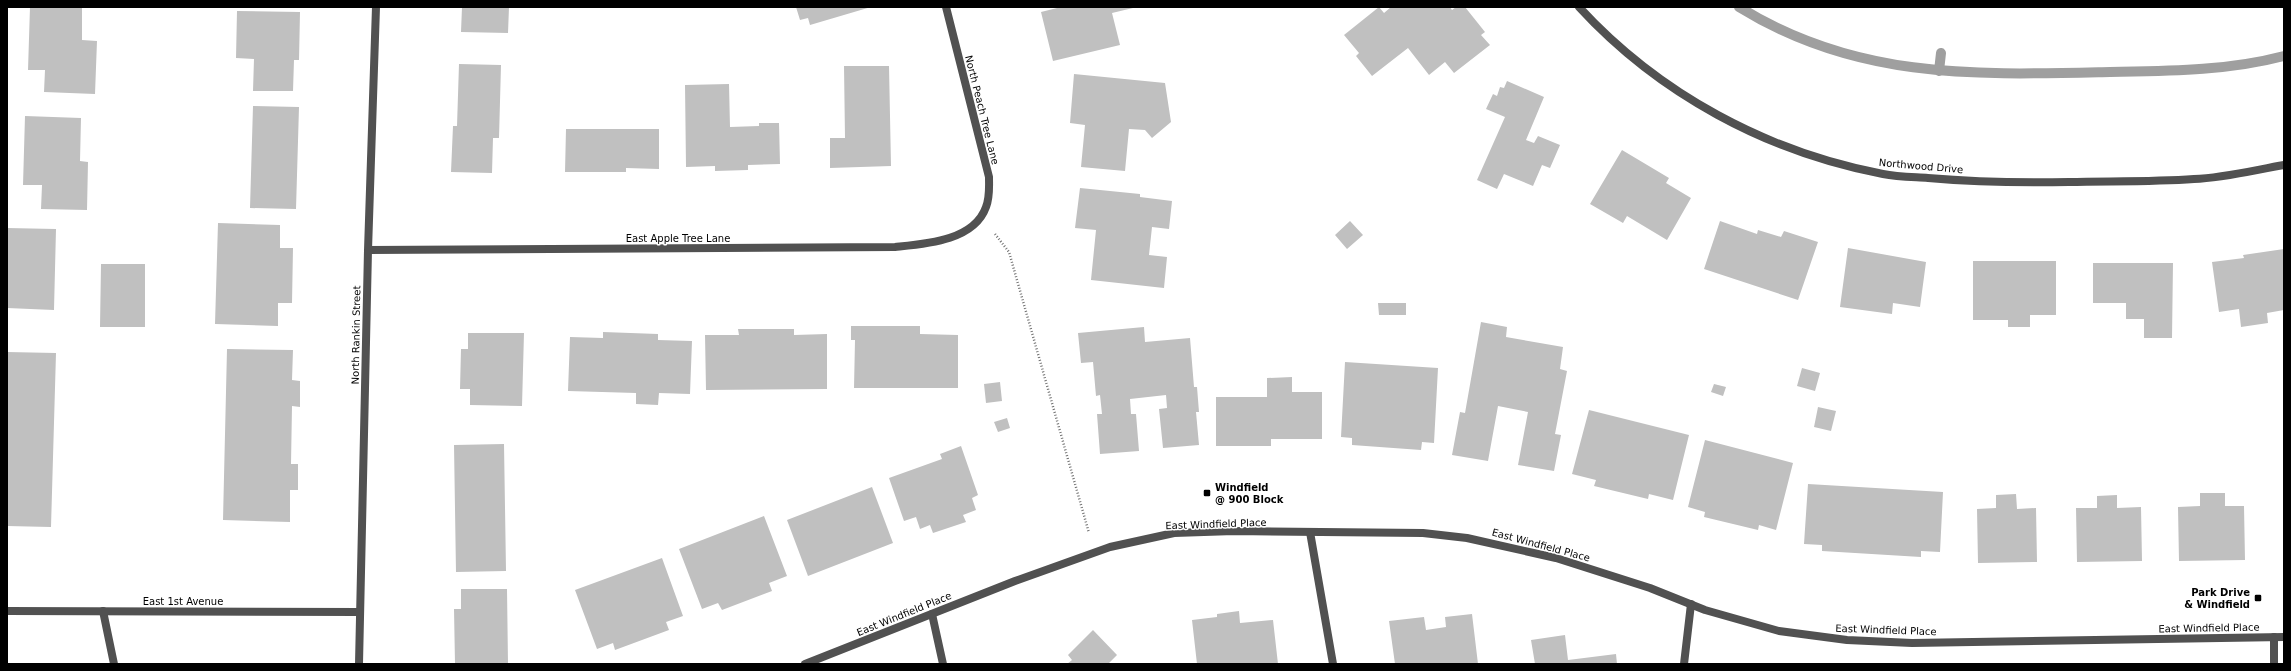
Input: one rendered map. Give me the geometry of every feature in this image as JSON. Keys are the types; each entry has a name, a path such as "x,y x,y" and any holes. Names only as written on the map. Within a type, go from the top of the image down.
{"street":[{"name":"North Rankin Street","path":"360,664 368,250 376,7"},
{"name":"North Peach Tree Lane","path":"946,7 989,177 989,196 986,209 980,217"},
{"name":"Northwood Drive","path":"1579,7 1594,23 1639,61 1687,98 1736,125 1749,132 1814,157 1884,175 1957,180 2036,182 2188,180 2284,165"},
{"name":"East Apple Tree Lane","path":"368,250 895,247 919,244 967,231 980,217"},
{"name":"East Windfield Place","path":"805,664 1110,547 1174,534 1234,531 1424,533 1467,538 1556,558 1650,588 1691,604 1779,631 1847,640 1912,643 2284,637"},
{"path":"1310,532 1333,664"},
{"path":"1684,664 1691,604"},
{"name":"East 1st Avenue","path":"7,611 360,612"},
{"path":"103,611 114,664"},
{"path":"932,614 943,664"},
{"path":"2274,637 2274,664"}],"path":[{"path":"980,217 1009,252 1095,552"}],"building":[{"path":"30,7 82,8 82,40 97,41 95,94 44,92 45,70 28,70"},
{"path":"462,7 509,7 508,33 461,32"},
{"path":"796,7 871,7 810,25 808,18 800,20"},
{"path":"1061,7 1133,8 1112,13 1120,45 1053,61 1041,12"},
{"path":"1379,7 1384,13 1391,7 1450,7 1452,10 1456,7 1465,7 1485,32 1481,35 1490,45 1454,73 1445,62 1429,75 1408,48 1372,76 1356,56 1359,53 1344,35"},
{"path":"237,11 300,12 299,60 294,60 293,91 253,91 254,59 236,58"},
{"path":"459,64 501,65 499,138 493,138 492,173 451,172 453,126 457,126"},
{"path":"844,66 889,66 891,166 830,168 830,138 845,138"},
{"path":"1074,74 1165,83 1171,122 1152,138 1145,130 1129,129 1125,171 1081,167 1085,125 1070,123"},
{"path":"1507,81 1544,97 1526,140 1534,143 1538,136 1560,145 1550,168 1542,165 1533,186 1504,174 1497,189 1477,180 1505,117 1486,109 1493,94 1497,96 1500,87 1504,88"},
{"path":"729,84 730,127 759,126 759,123 779,123 780,164 748,165 748,170 715,171 715,166 686,167 685,85"},
{"path":"253,106 299,107 296,209 250,208"},
{"path":"25,116 81,118 80,161 88,162 87,210 41,209 42,185 23,185"},
{"path":"566,129 659,129 659,169 626,168 626,172 565,172"},
{"path":"1622,150 1669,178 1666,183 1691,198 1667,240 1627,216 1623,223 1590,204"},
{"path":"1080,188 1140,194 1140,197 1172,201 1169,229 1152,227 1149,255 1167,257 1164,288 1091,280 1096,230 1075,228"},
{"path":"1350,221 1363,235 1347,249 1335,235"},
{"path":"1720,221 1757,234 1758,230 1781,237 1784,231 1818,242 1798,300 1704,269"},
{"path":"218,223 280,225 280,248 293,248 292,303 278,303 278,326 215,324"},
{"path":"7,228 56,229 54,310 7,308"},
{"path":"1848,248 1926,262 1920,307 1893,303 1892,314 1840,307"},
{"path":"2284,249 2284,310 2267,313 2268,323 2241,327 2239,309 2219,312 2212,262 2244,258 2243,255"},
{"path":"1973,261 2056,261 2056,315 2030,315 2030,327 2008,327 2008,320 1973,320"},
{"path":"2093,263 2173,263 2172,338 2144,338 2144,319 2126,319 2126,303 2093,303"},
{"path":"101,264 145,264 145,327 100,327"},
{"path":"1378,303 1406,303 1406,315 1379,315"},
{"path":"1481,322 1507,327 1506,337 1563,347 1560,369 1567,371 1555,434 1561,435 1554,471 1518,465 1528,412 1498,406 1488,461 1452,455 1460,412 1465,413"},
{"path":"851,326 920,326 920,334 958,335 958,388 854,388 855,340 851,340"},
{"path":"1144,327 1145,342 1190,338 1194,387 1197,387 1199,412 1196,412 1199,445 1163,448 1159,409 1167,408 1166,395 1130,399 1131,414 1136,414 1139,451 1100,454 1097,414 1102,414 1100,395 1096,396 1093,362 1081,363 1078,333"},
{"path":"738,329 794,329 794,335 827,334 827,389 706,390 705,335 739,335"},
{"path":"603,332 658,334 658,340 692,341 690,394 659,393 658,405 636,404 636,393 568,391 570,337 603,338"},
{"path":"468,333 524,333 522,406 470,405 470,389 460,389 461,349 468,349"},
{"path":"227,349 293,350 292,380 300,381 300,407 292,406 291,464 298,464 298,490 290,490 290,522 223,520"},
{"path":"7,352 56,353 51,527 7,526"},
{"path":"1345,362 1438,368 1434,443 1422,442 1421,450 1352,445 1352,438 1341,437"},
{"path":"1802,368 1820,373 1815,391 1797,386"},
{"path":"1292,377 1292,392 1322,392 1322,439 1271,439 1271,446 1216,446 1216,397 1267,397 1267,378"},
{"path":"1000,382 1002,401 986,403 984,384"},
{"path":"1714,384 1726,387 1723,396 1711,392"},
{"path":"1818,407 1836,411 1831,431 1814,427"},
{"path":"1589,410 1689,435 1673,500 1649,494 1648,499 1594,486 1596,480 1572,474"},
{"path":"1007,418 1010,428 998,432 994,422"},
{"path":"1705,440 1793,463 1776,530 1759,525 1758,530 1704,517 1705,512 1688,507"},
{"path":"504,444 506,571 456,572 454,445"},
{"path":"961,446 978,495 972,498 976,510 963,515 966,522 933,533 930,525 920,529 916,517 904,521 889,478 942,459 940,454"},
{"path":"1808,484 1943,492 1940,552 1921,551 1921,557 1822,551 1822,545 1804,544"},
{"path":"872,487 893,543 808,576 787,520"},
{"path":"2200,493 2225,493 2225,506 2244,506 2245,560 2179,561 2178,507 2200,506"},
{"path":"2016,494 2017,509 2036,508 2037,562 1978,563 1977,509 1996,508 1996,495"},
{"path":"2117,495 2117,508 2141,507 2142,561 2077,562 2076,508 2097,508 2097,496"},
{"path":"764,516 787,576 769,583 772,591 722,610 718,603 702,609 679,549"},
{"path":"662,558 683,616 666,622 669,630 615,650 613,643 597,649 575,590"},
{"path":"461,589 507,589 508,664 455,664 454,609 461,609"},
{"path":"1239,611 1240,623 1273,620 1278,664 1197,664 1192,620 1217,617 1217,614"},
{"path":"1472,614 1478,664 1395,664 1389,621 1424,617 1426,630 1446,627 1445,617"},
{"path":"1093,630 1117,655 1108,664 1067,664 1072,660 1068,655"},
{"path":"1565,635 1568,660 1616,654 1617,664 1535,664 1531,640"}],"waterway":[{"path":"1739,7 1783,31 1828,48 1873,60 1918,68 1965,72 2012,73 2154,71 2241,65 2284,56"},
{"path":"1939,71 1941,53"}],"place":[{"name":"Windfield @ 900 Block","path":"1207,493"},
{"name":"Park Drive & Windfield","path":"2258,598"}]}
